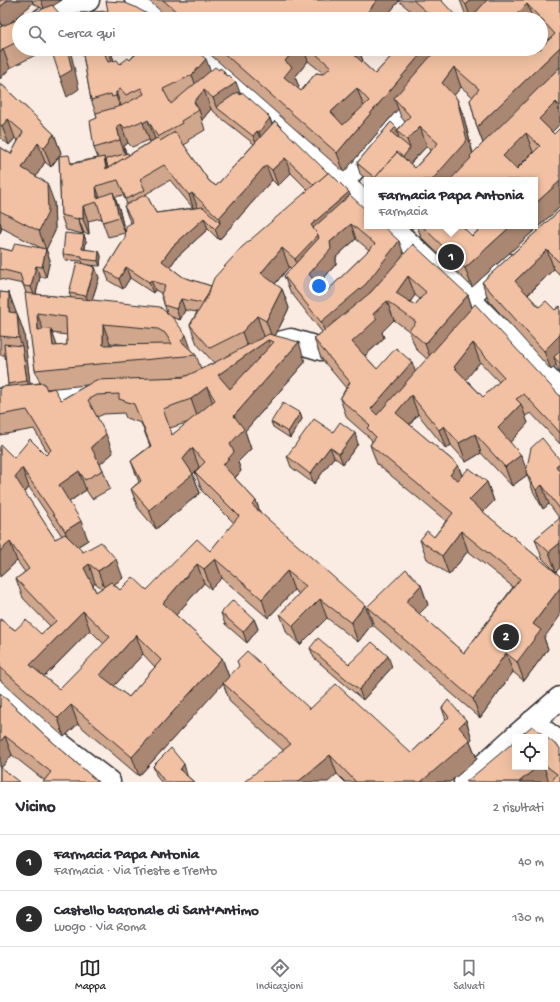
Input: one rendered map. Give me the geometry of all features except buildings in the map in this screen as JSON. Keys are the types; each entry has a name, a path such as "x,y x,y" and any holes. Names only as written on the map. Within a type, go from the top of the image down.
{"street":[{"path":"60,12 88,0"},
{"path":"136,0 150,12"},
{"path":"200,56 364,202"},
{"path":"342,183 451,56"},
{"path":"393,229 468,298 560,393"},
{"path":"405,268 419,252"},
{"path":"468,298 520,252"},
{"path":"244,360 268,346 291,340 321,349 356,321"},
{"path":"0,400 122,388"},
{"path":"0,692 47,734 109,782"},
{"path":"518,734 560,698"},
{"path":"532,722 560,743"},
{"path":"465,782 512,740"}],"place":[{"name":"Farmacia Papa Antonia","path":"451,257"},
{"name":"Castello baronale di Sant'Antimo","path":"506,637"}]}
